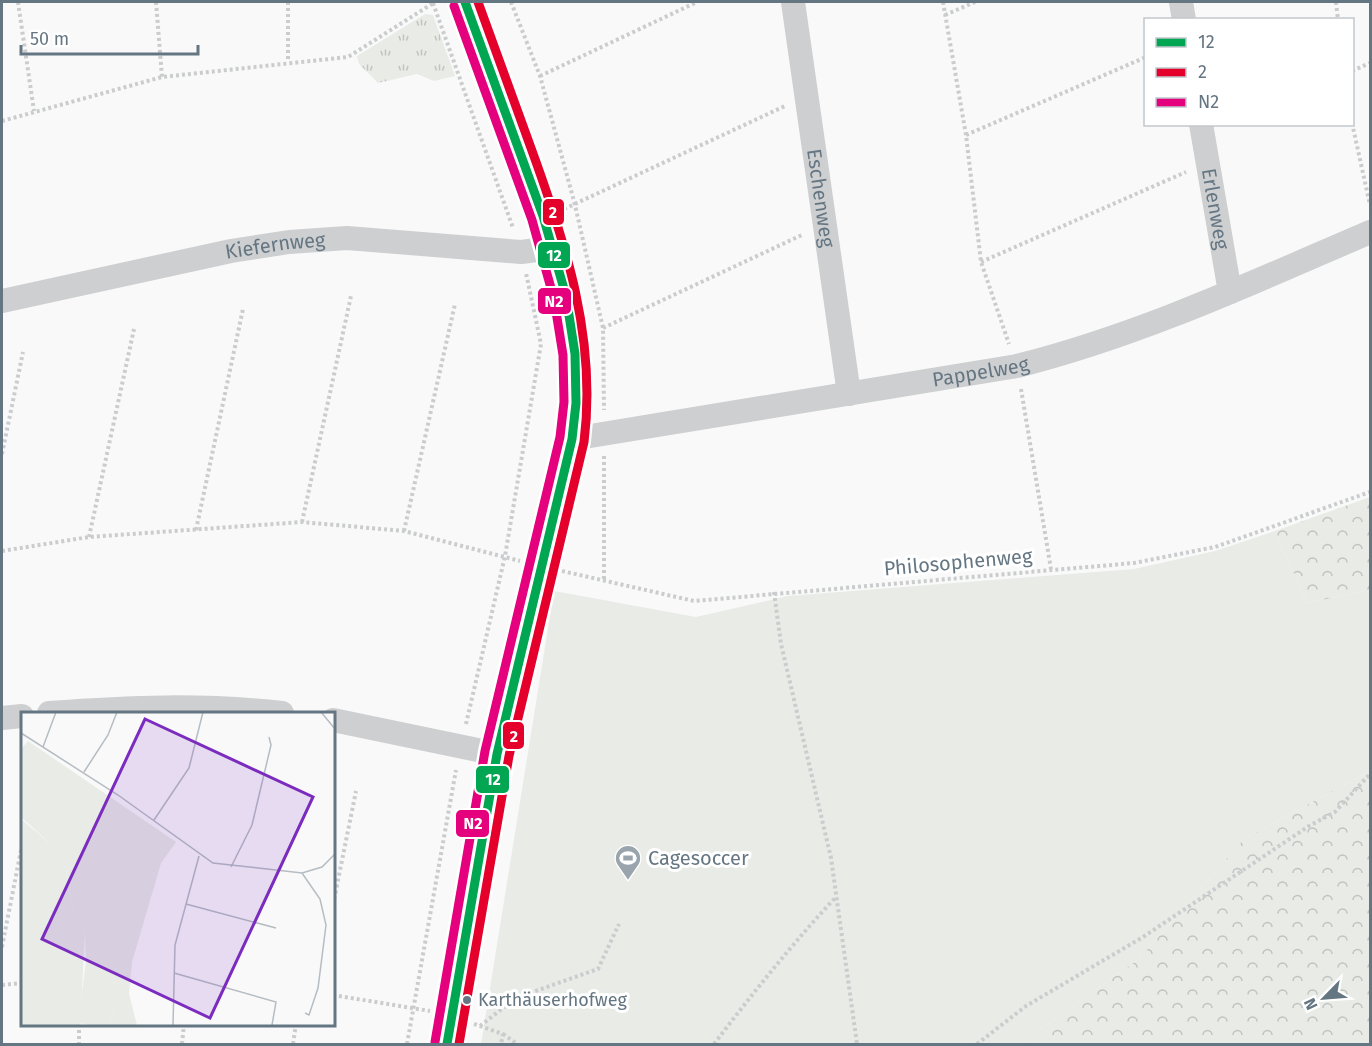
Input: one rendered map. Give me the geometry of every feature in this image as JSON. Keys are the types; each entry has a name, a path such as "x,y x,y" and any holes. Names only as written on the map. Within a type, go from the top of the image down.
{"street":[{"path":"447,1044 497,754 572,440 576,403 575,354 566,296 554,248 465,2"},
{"name":"Eschenweg","path":"793,2 849,394"},
{"path":"1181,2 1184,18"},
{"name":"Erlenweg","path":"1202,126 1230,292"},
{"name":"Pappelweg","path":"572,440 1017,366 1085,349 1151,326 1371,232"},
{"name":"Kiefernweg","path":"2,302 231,252 289,242 347,237 521,252 554,248"},
{"path":"61,712 144,705 203,706 271,712"},
{"path":"2,718 21,716"},
{"path":"334,720 497,754"}],"path":[{"path":"18,2 34,111"},
{"path":"156,2 162,77"},
{"path":"288,2 288,62"},
{"path":"2,121 162,77 348,57 434,2 521,252 541,344 505,556 460,746 406,1044"},
{"path":"540,76 697,2"},
{"path":"943,2 966,135 981,262 1017,366 1051,569"},
{"path":"945,15 975,2"},
{"path":"1336,2 1338,18"},
{"path":"966,135 1144,58"},
{"path":"1354,70 1371,63"},
{"path":"543,216 575,205 808,95"},
{"path":"1354,126 1371,205"},
{"path":"981,262 1208,162"},
{"path":"603,328 826,224"},
{"path":"302,522 351,296"},
{"path":"404,531 455,304"},
{"path":"196,530 243,309"},
{"path":"89,537 134,329"},
{"path":"2,454 23,352"},
{"name":"Philosophenweg","path":"2,551 89,537 302,522 404,531 541,567 604,579 694,601 774,592 1134,564 1215,546 1371,492"},
{"path":"774,592 781,644 831,858 857,1044"},
{"path":"977,1044 1026,1006 1143,937 1309,826 1335,812 1371,774"},
{"path":"334,900 356,791"},
{"path":"2,947 21,850"},
{"path":"714,1044 752,999 785,951 836,897"},
{"path":"479,1026 516,998 598,969 619,924"},
{"path":"2,985 21,983"},
{"path":"334,995 451,1015 503,1034 517,1044"},
{"path":"79,1025 79,1044"},
{"path":"182,1044 184,1025"},
{"path":"293,1044 296,1025"},
{"path":"501,1044 503,1034"}],"green space":[{"path":"425,14 433,15 455,76 434,81 417,74 378,83 359,64 357,56"},
{"path":"1370,497 1370,590 1307,603 1275,531"},
{"path":"1275,531 1307,603 1370,590 1370,771 1244,839 1139,959 1020,1044 481,1044 554,591 696,617 788,596 1134,569 1215,551"},
{"path":"1370,771 1370,1044 1020,1044 1139,959 1244,839"}],"transit line":[{"name":"12","path":"447,1044 497,754 572,439 576,403 575,354 566,296 543,216 465,2"},
{"name":"2","path":"459,1044 509,756 584,442 587,404 582,329 567,256 544,184 478,2"},
{"name":"N2","path":"435,1042 485,751 560,437 564,402 563,355 554,299 532,220 454,6"}],"place":[{"name":"Cagesoccer","path":"628,881"},
{"name":"Karthäuserhofweg","path":"467,1000"}]}
